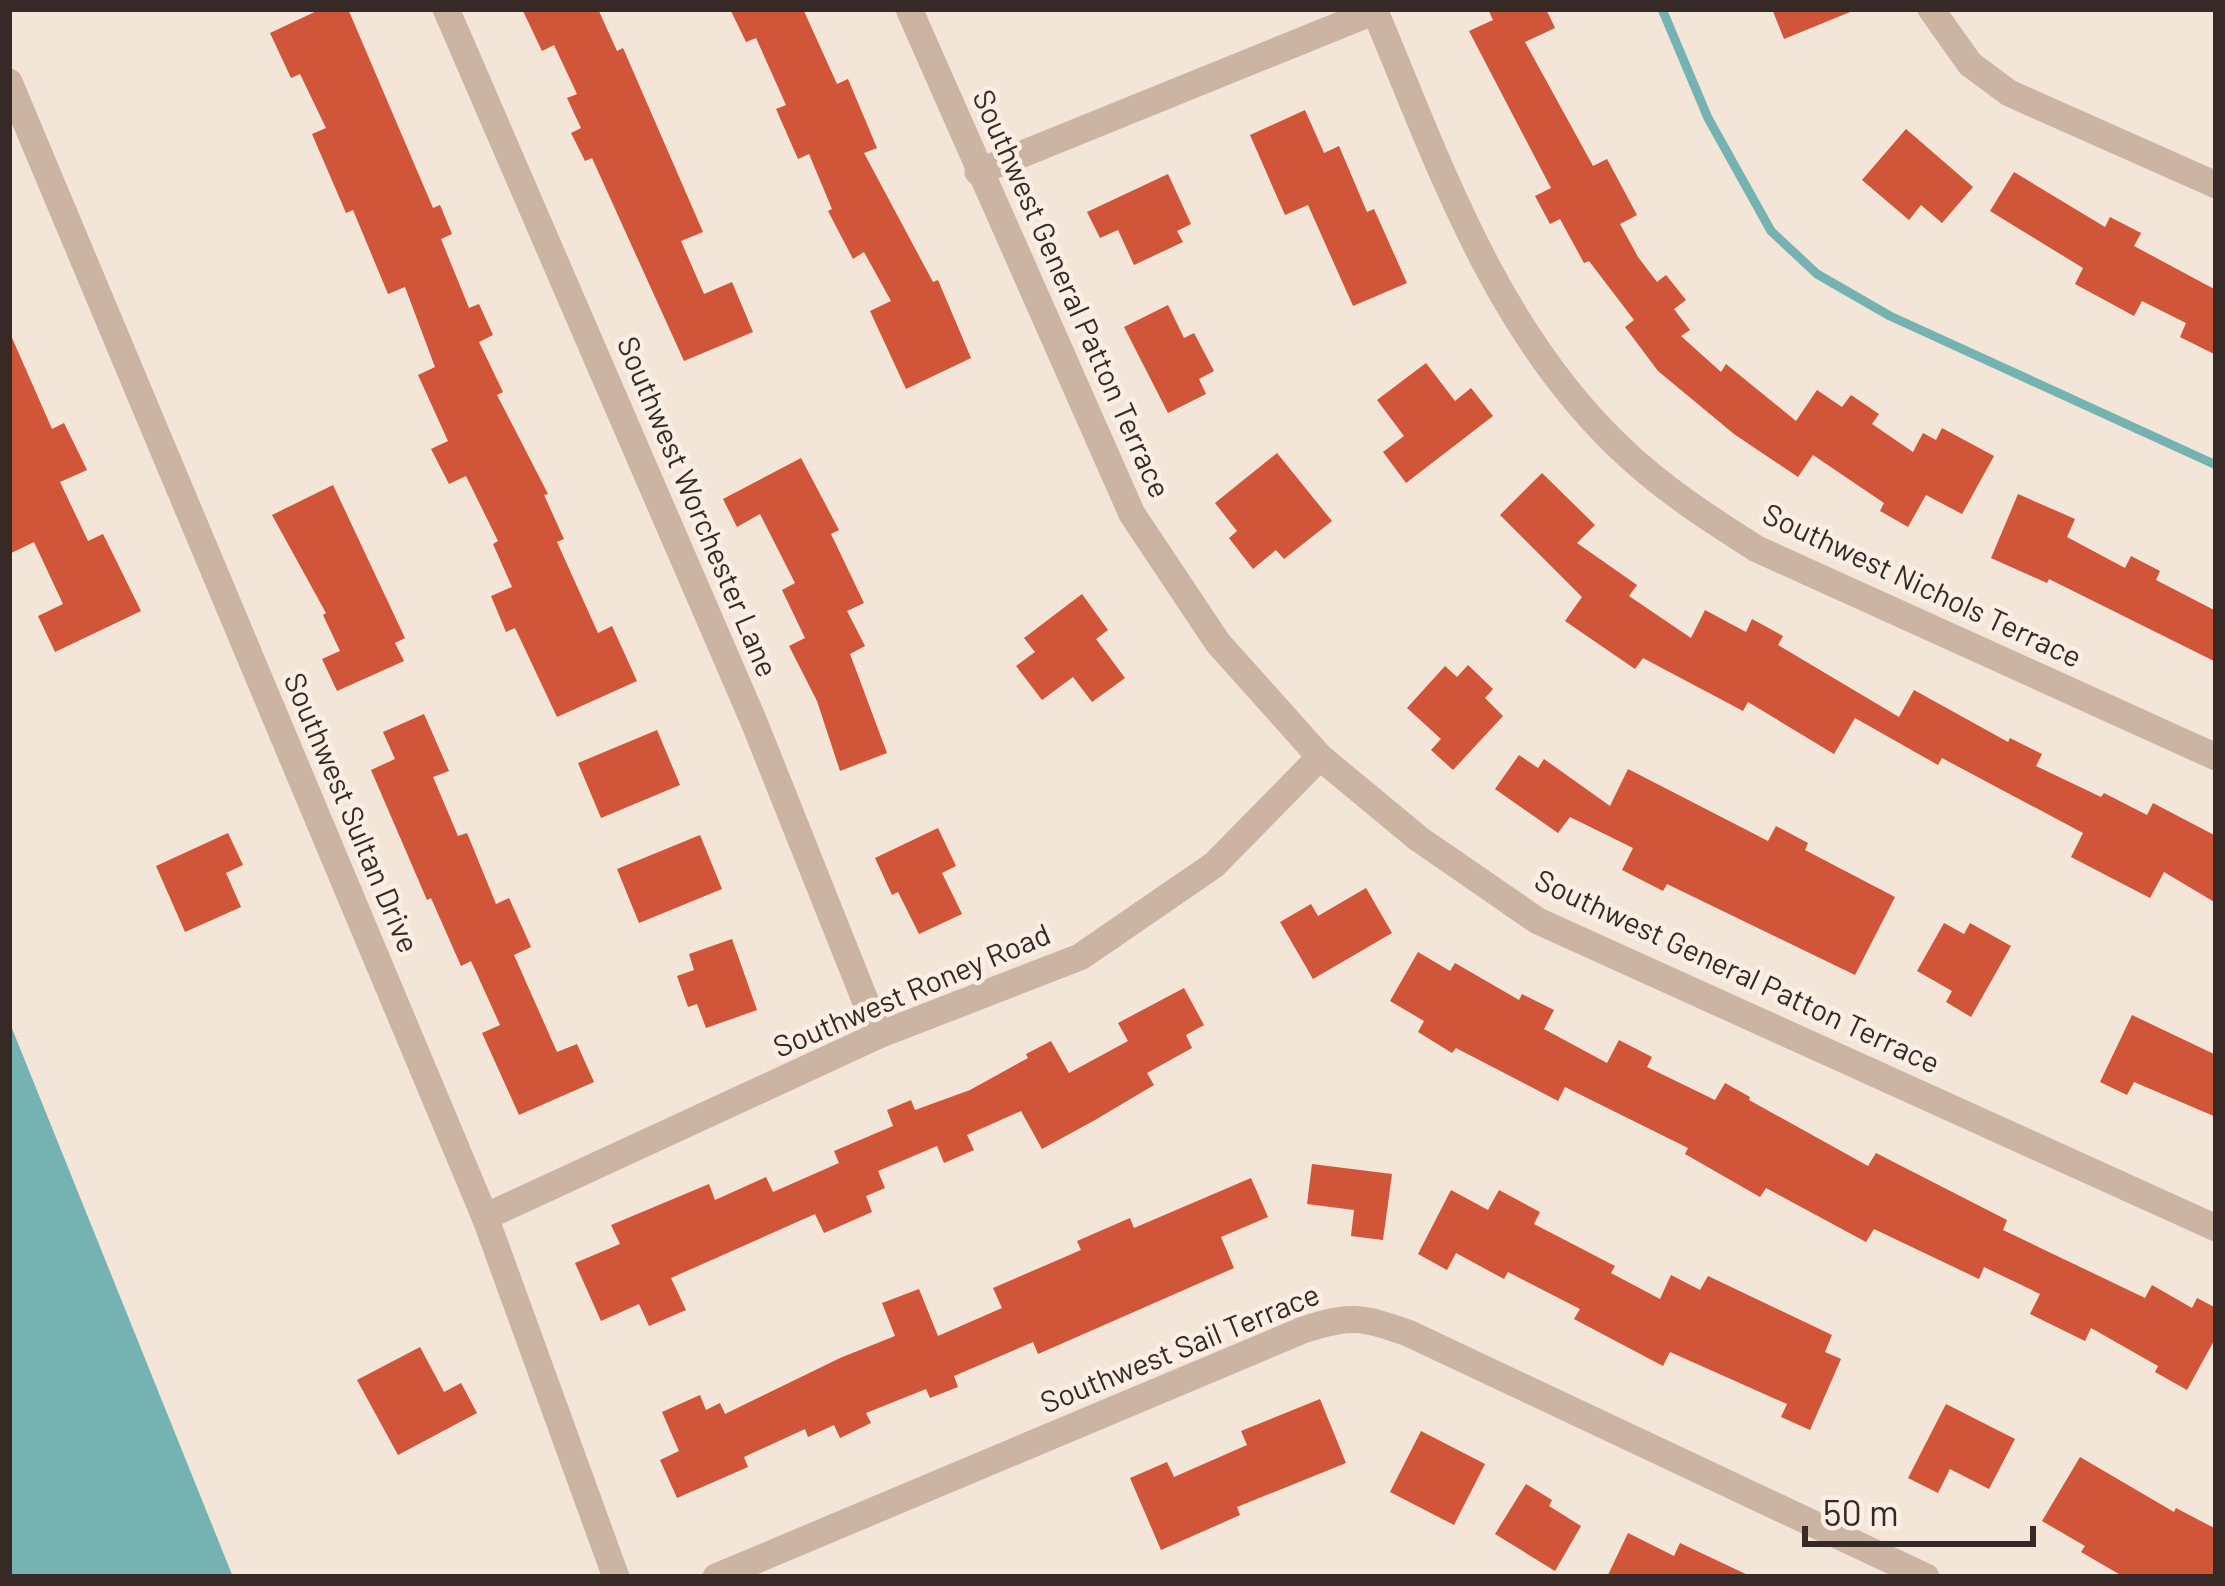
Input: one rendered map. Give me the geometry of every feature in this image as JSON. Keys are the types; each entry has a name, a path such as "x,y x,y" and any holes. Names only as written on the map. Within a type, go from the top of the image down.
{"street":[{"name":"Southwest Worchester Lane","path":"446,9 754,722 879,1035"},
{"name":"Southwest General Patton Terrace","path":"909,9 1132,514 1217,643 1319,757 1419,839 1538,921 2216,1228"},
{"path":"1931,9 1970,64 2009,93 2216,185"},
{"path":"978,172 1374,10"},
{"name":"Southwest Nichols Terrace","path":"1374,10 1487,272 1543,360 1577,403 1650,474 1693,509 1757,549 2216,757"},
{"name":"Southwest Sultan Drive","path":"9,82 485,1217 616,1577"},
{"name":"Southwest Roney Road","path":"485,1217 879,1035 1080,957 1214,865 1319,757"},
{"name":"Southwest Sail Terrace","path":"716,1577 1303,1330 1361,1317 1430,1343 1925,1577"}],"water":[{"path":"9,1021 233,1577 9,1577"}],"building":[{"path":"321,9 348,9 433,208 440,205 452,234 441,239 469,308 479,304 493,335 479,342 503,392 497,395 548,494 544,495 564,539 557,542 598,633 612,626 637,681 557,717 515,628 506,632 491,596 512,587 493,544 498,541 466,476 449,484 431,449 448,441 418,375 435,367 405,287 388,294 353,210 346,213 312,134 326,128 300,74 291,78 270,33"},
{"path":"522,9 598,9 617,51 623,48 703,232 681,241 704,294 732,282 753,332 684,361 592,158 585,161 571,133 581,128 567,98 577,94 554,45 542,51"},
{"path":"730,9 803,9 837,84 848,79 877,148 864,153 933,282 938,280 971,358 906,389 870,311 891,301 864,252 853,259 828,211 832,209 809,154 798,159 776,109 786,105 756,38 746,42"},
{"path":"1488,9 1546,9 1555,28 1525,42 1593,166 1607,159 1637,215 1620,224 1638,257 1657,282 1666,275 1686,300 1674,309 1690,330 1681,336 1721,372 1726,364 1796,421 1817,390 1842,407 1851,395 1879,414 1872,424 1913,452 1923,433 1936,440 1942,428 1994,456 1962,514 1926,495 1908,527 1880,511 1884,503 1813,455 1798,477 1734,434 1658,371 1625,327 1634,320 1589,261 1584,263 1560,219 1550,224 1535,196 1551,188 1469,31 1493,20"},
{"path":"1772,9 1855,9 1855,10 1784,39"},
{"path":"1305,110 1324,153 1339,146 1367,212 1374,209 1407,283 1353,306 1308,205 1285,215 1250,135"},
{"path":"1906,129 1973,187 1942,223 1921,205 1909,220 1862,180"},
{"path":"2014,172 2105,227 2110,217 2141,233 2134,246 2216,290 2216,355 2180,337 2186,323 2142,301 2134,316 2075,284 2083,268 1990,211"},
{"path":"1168,174 1191,224 1177,231 1183,242 1134,265 1118,230 1100,238 1087,212"},
{"path":"1168,305 1184,338 1194,333 1214,371 1199,379 1206,394 1168,413 1124,327"},
{"path":"9,331 52,429 64,423 87,470 60,482 88,541 103,534 141,611 55,652 38,616 63,604 34,542 9,554"},
{"path":"1426,363 1455,401 1471,388 1493,416 1406,483 1383,452 1404,436 1377,400"},
{"path":"1277,453 1332,521 1284,559 1276,550 1253,569 1229,538 1237,531 1215,503"},
{"path":"801,458 839,530 831,534 864,603 847,611 865,646 850,654 887,753 840,771 817,701 789,646 805,638 782,590 795,583 760,514 737,527 723,499"},
{"path":"1542,473 1595,525 1577,543 1637,585 1629,596 1691,638 1705,610 1746,632 1752,619 1783,636 1778,645 1899,717 1914,690 2008,742 2010,738 2042,754 2036,766 2101,797 2104,793 2147,815 2153,803 2216,836 2216,903 2164,872 2150,898 2071,857 2083,833 1942,758 1938,765 1855,718 1834,754 1748,702 1743,711 1643,658 1635,669 1565,621 1582,597 1500,515"},
{"path":"333,485 405,638 395,643 404,661 337,691 322,659 340,651 326,613 272,515"},
{"path":"2018,494 2075,519 2067,537 2125,568 2131,556 2160,571 2156,580 2216,611 2216,662 2049,579 2047,583 1991,558"},
{"path":"1082,594 1108,630 1096,639 1125,678 1092,702 1073,677 1042,700 1016,666 1035,652 1024,638"},
{"path":"1468,665 1493,689 1485,698 1503,716 1453,770 1431,750 1441,739 1407,708 1445,666 1457,677"},
{"path":"424,714 449,771 433,777 458,836 467,833 496,904 509,898 531,947 514,955 557,1052 577,1044 594,1082 519,1115 482,1033 500,1025 471,961 461,966 431,898 427,900 371,770 395,759 383,732"},
{"path":"657,730 680,785 601,818 578,763"},
{"path":"1519,755 1538,768 1544,759 1610,806 1628,769 1768,841 1776,826 1808,843 1805,850 1895,897 1855,975 1667,884 1663,891 1622,870 1633,848 1570,817 1558,833 1495,789"},
{"path":"938,828 956,866 942,873 962,914 919,934 898,892 892,895 875,858"},
{"path":"228,833 243,865 226,873 241,907 185,932 156,866"},
{"path":"700,835 722,889 639,923 617,869"},
{"path":"1366,888 1392,933 1313,979 1280,922 1311,904 1318,916"},
{"path":"1944,923 1964,934 1970,923 2011,946 1971,1017 1946,1002 1952,991 1917,971"},
{"path":"732,939 757,1010 706,1028 697,1004 688,1007 677,976 694,970 689,954"},
{"path":"1418,952 1450,971 1455,963 1519,1000 1522,994 1554,1010 1544,1029 1607,1063 1619,1040 1652,1057 1647,1067 1715,1100 1725,1083 1868,1166 1876,1153 2007,1220 2003,1230 2145,1298 2152,1285 2192,1308 2197,1298 2216,1308 2216,1337 2187,1390 2155,1372 2158,1366 2091,1328 2085,1341 2030,1314 2040,1294 1984,1267 1979,1279 1874,1229 1866,1242 1766,1188 1760,1197 1685,1154 1688,1148 1565,1087 1558,1101 1456,1048 1452,1053 1418,1032 1424,1021 1390,1001"},
{"path":"1184,988 1204,1025 1186,1035 1192,1048 1147,1073 1154,1085 1095,1120 1042,1149 1021,1111 967,1135 974,1150 944,1163 937,1146 878,1171 885,1188 866,1196 872,1212 824,1233 815,1214 671,1278 686,1310 649,1326 639,1304 601,1321 575,1263 620,1244 611,1225 709,1184 715,1200 766,1177 773,1192 839,1163 834,1151 893,1126 887,1110 911,1100 915,1110 970,1090 1051,1041 1069,1073 1128,1041 1118,1023"},
{"path":"2132,1015 2216,1055 2216,1117 2134,1082 2127,1095 2100,1082"},
{"path":"1312,1164 1392,1174 1383,1240 1351,1236 1354,1210 1307,1204"},
{"path":"1251,1178 1268,1217 1221,1237 1234,1268 1038,1354 1033,1342 954,1376 958,1387 930,1398 926,1389 866,1413 871,1423 840,1438 834,1425 808,1437 805,1429 744,1457 748,1467 677,1498 660,1460 679,1451 662,1412 700,1395 706,1410 720,1403 725,1414 895,1336 882,1303 919,1289 938,1336 1002,1308 993,1288 1081,1250 1077,1241 1130,1218 1134,1228"},
{"path":"1451,1190 1488,1210 1499,1190 1540,1212 1534,1224 1615,1266 1611,1273 1660,1299 1671,1275 1700,1290 1708,1276 1832,1335 1825,1352 1841,1359 1810,1430 1781,1417 1787,1404 1670,1352 1663,1366 1574,1319 1580,1309 1508,1272 1504,1279 1456,1253 1447,1270 1418,1254"},
{"path":"420,1347 444,1392 461,1383 477,1413 398,1455 357,1380"},
{"path":"1320,1399 1346,1463 1237,1507 1240,1515 1161,1550 1130,1478 1167,1462 1174,1477 1247,1445 1241,1431"},
{"path":"1946,1404 2015,1439 1989,1489 1950,1469 1938,1493 1908,1478"},
{"path":"1421,1431 1485,1464 1454,1525 1390,1492"},
{"path":"2080,1457 2174,1512 2176,1508 2216,1529 2216,1577 2124,1577 2081,1552 2085,1546 2042,1521"},
{"path":"1526,1484 1581,1526 1555,1571 1495,1534"},
{"path":"1628,1533 1674,1556 1680,1543 1752,1577 1607,1577"}],"waterway":[{"path":"1662,9 1708,118 1771,231 1817,274 1890,316 2216,465"}]}
